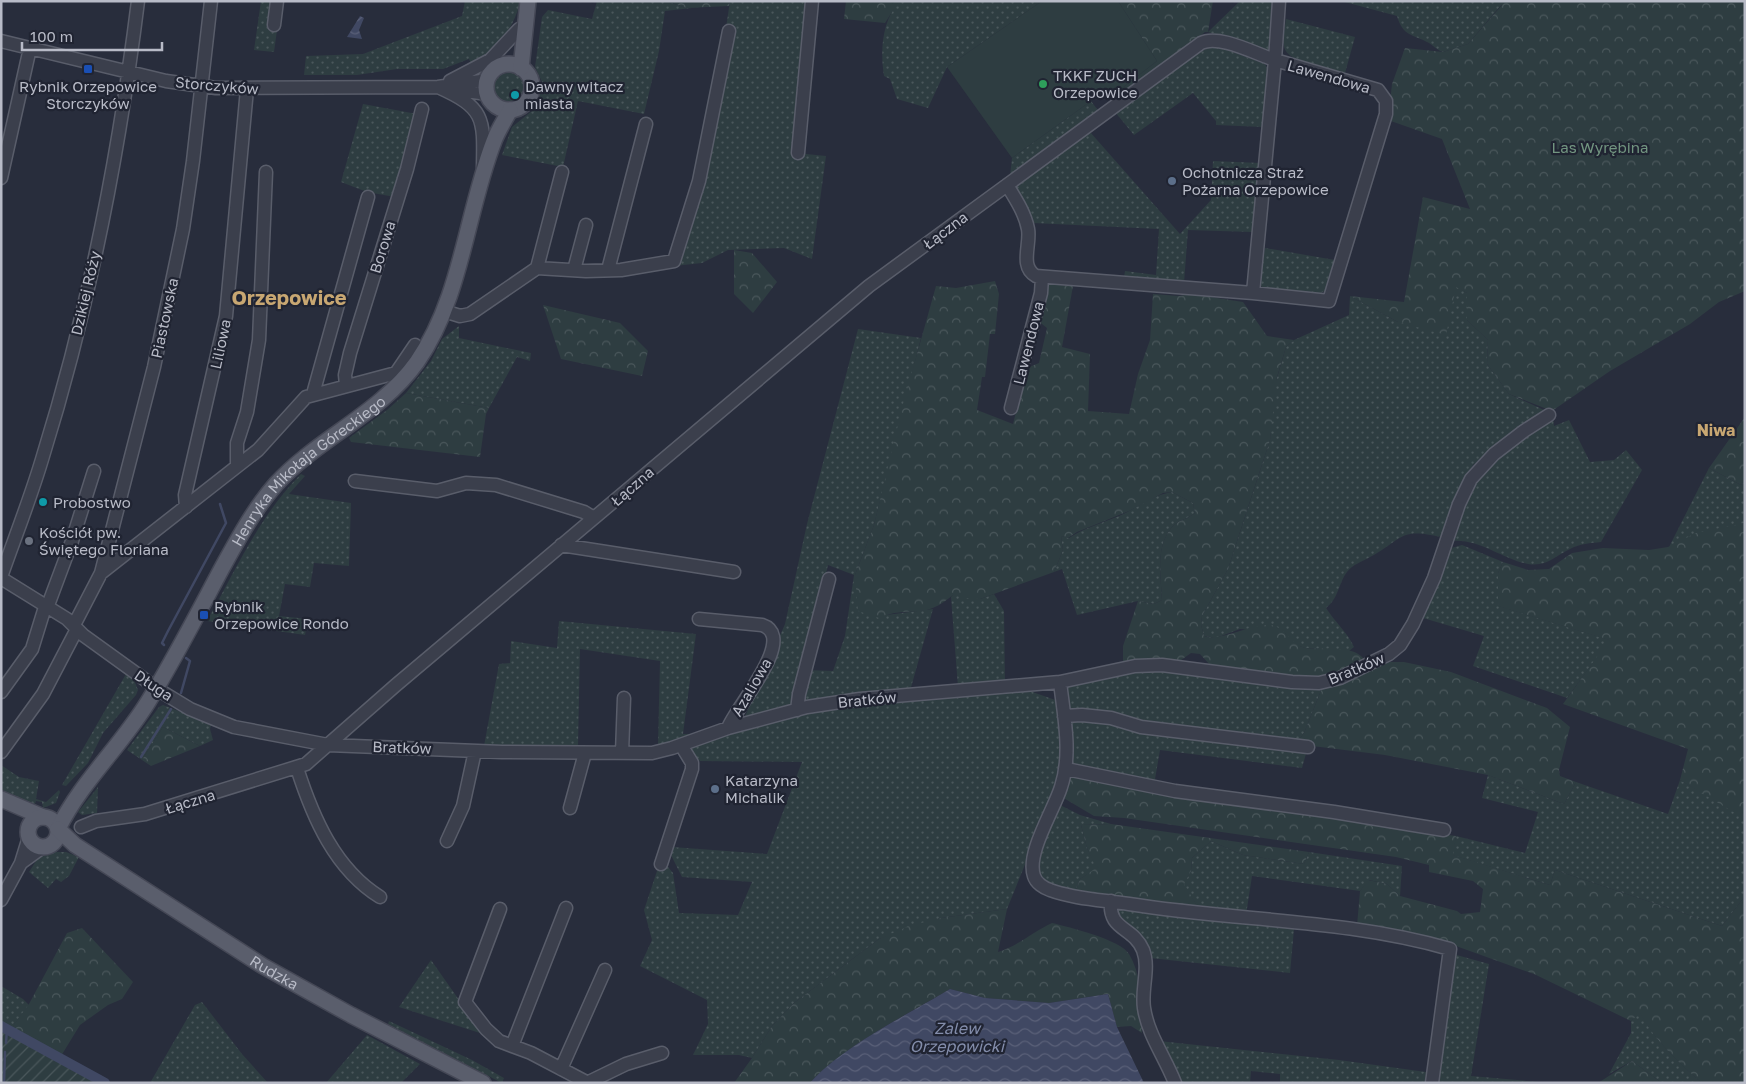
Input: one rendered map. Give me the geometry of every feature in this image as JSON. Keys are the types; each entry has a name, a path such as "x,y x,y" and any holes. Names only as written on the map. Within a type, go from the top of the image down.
{"main road":[{"path":"513,66 519,29 526,7"},
{"path":"513,66 526,7"},
{"path":"513,66 530,78 532,92 526,103 510,110 490,93 495,69 513,66"},
{"name":"Henryka Mikołaja Góreckiego","path":"490,93 494,140"},
{"name":"Henryka Mikołaja Góreckiego","path":"58,829 83,787 119,744 156,688 240,535 265,497 304,458 370,410 402,380 428,343 444,311 494,140 510,110"},
{"name":"Henryka Mikołaja Góreckiego","path":"45,817 83,787"},
{"path":"7,803 54,822 58,829 58,837 48,846"},
{"path":"7,803 34,845 75,845"},
{"path":"28,833 34,820 45,817"},
{"name":"Rudzka","path":"58,829 75,845 263,966 351,1015 483,1083"}],"street":[{"name":"Dzikiej Róży","path":"1,578 43,456 79,323 107,200 138,1"},
{"name":"Piastowska","path":"1,752 43,694 101,573 154,367 183,229 212,1"},
{"path":"274,25 277,1"},
{"path":"798,153 812,1"},
{"path":"1275,60 1279,1"},
{"path":"438,87 490,60 519,29"},
{"path":"444,311 461,316 470,314 537,268 615,270 674,261 699,181 729,31"},
{"name":"Łączna","path":"82,827 96,821 145,814 306,764 561,545 869,286 1205,41 1220,40 1275,60"},
{"name":"Storczyków","path":"1,41 127,72 202,86 247,89 438,87 490,93"},
{"path":"1,178 30,48"},
{"name":"Lawendowa","path":"1011,408 1041,293 1042,277 1253,293 1329,301 1387,109 1385,97 1373,87 1275,60 1253,293"},
{"path":"438,87 463,98 480,118 484,134 483,179"},
{"name":"Liliowa","path":"186,507 185,496 226,316 247,89"},
{"name":"Borowa","path":"346,385 345,375 350,354 407,169 422,109"},
{"path":"615,270 646,124"},
{"path":"237,466 237,443 246,412 259,340 266,172"},
{"path":"537,268 562,172"},
{"path":"1008,185 1028,230 1028,269 1033,275 1042,277"},
{"name":"Borowa","path":"312,394 368,197"},
{"path":"574,270 586,225"},
{"path":"101,573 237,466 269,438 300,401 312,394 396,372 415,345"},
{"name":"Bratków","path":"328,745 475,751 652,753 681,746 728,728 797,710 860,699 1060,682 1136,666 1162,665 1292,682 1319,683 1353,672 1389,654 1400,645 1420,609 1436,571 1459,504 1472,479 1494,454 1549,415"},
{"path":"1,692 32,648 72,541 94,471"},
{"path":"356,481 437,491 466,483 496,485 584,512 594,518"},
{"path":"561,545 734,572"},
{"name":"Długa","path":"1,578 76,627 156,688 185,706 225,724 328,745"},
{"path":"797,710 798,694 829,579"},
{"name":"Azaliowa","path":"699,619 762,625 770,628 773,634 774,643 769,657 728,728"},
{"path":"1060,682 1064,716 1066,769 1059,793 1034,854 1034,876 1040,884 1050,890 1174,911 1366,932 1450,949 1432,1083"},
{"path":"622,753 624,698"},
{"path":"1064,716 1082,715 1111,718 1141,727 1308,747"},
{"path":"661,864 692,769 692,763 681,746"},
{"path":"447,841 463,806 475,751"},
{"path":"570,808 585,753"},
{"path":"297,768 317,821 339,859 356,880 380,897"},
{"path":"1066,769 1174,791 1334,812 1444,830"},
{"path":"1,900 21,863 28,833"},
{"path":"21,863 48,846"},
{"path":"1111,901 1110,913 1114,921 1134,938 1142,949 1145,963 1144,1008 1154,1040 1175,1083"},
{"path":"512,1046 566,908"},
{"path":"500,909 465,1002 491,1034 512,1046 589,1082 626,1064 662,1053"},
{"path":"561,1068 605,970"}],"green space":[{"path":"261,1 281,1 274,52 254,50"},
{"path":"465,1 521,1 513,21 497,46 472,66 469,59 443,69 397,69 357,75 304,75 306,56 363,54 462,16"},
{"path":"597,1 666,1 686,8 701,7 665,11 659,51 644,114 578,101 563,167 502,155 512,127 538,106 542,82 535,67 542,17 548,10 592,19"},
{"path":"666,1 730,1 729,6 686,8"},
{"path":"730,1 809,1 796,153 826,156 812,259 784,248 728,250 702,263 674,266 707,172 708,149"},
{"path":"846,1 899,1 885,23 844,19"},
{"path":"899,1 1042,1 947,67 928,108 897,99 890,79 884,76 882,56 886,27 893,9"},
{"name":"TKKF ZUCH Orzepowice","path":"1042,1 1118,1 1157,61 1112,96 1105,91 1012,158 947,67"},
{"path":"1118,1 1213,1 1208,32 1205,32 1117,100 1112,96 1157,61"},
{"path":"1240,1 1274,1 1273,44 1267,51 1208,32"},
{"path":"1341,1 1494,1 1502,4 1468,44 1443,52 1409,34 1402,28 1397,16"},
{"name":"Las Wyrębina","path":"1494,1 1745,1 1745,291 1719,302 1690,324 1610,371 1552,411 1509,394 1487,364 1488,340 1467,320 1467,293 1456,287 1446,335 1398,322 1350,296 1404,302 1423,197 1470,209 1442,139 1388,120 1392,84 1405,48 1443,52 1468,44 1502,5"},
{"path":"1286,19 1355,37 1345,73 1301,62 1287,53 1283,40"},
{"path":"1210,47 1219,47 1265,64 1268,70 1262,127 1216,125 1216,121 1193,93 1134,135 1115,112 1189,58"},
{"path":"509,73 520,77 524,88 520,99 509,103 498,99 494,88 498,77"},
{"path":"1091,101 1100,113 1010,176 1012,158"},
{"path":"363,104 417,114 395,197 367,192 341,182"},
{"path":"1090,132 1180,234 1211,200 1213,161 1260,163 1252,232 1188,230 1184,283 1124,277 1125,271 1156,275 1159,229 1033,223 1011,186"},
{"path":"1265,248 1335,260 1325,291 1314,296 1270,292 1262,287 1259,281"},
{"path":"734,250 752,253 777,282 753,313 734,294"},
{"path":"995,281 999,294 995,334 990,334 985,377 982,377 977,410 1013,424 1027,368 1039,363 1047,328 1037,320 1045,284 1073,286 1062,347 1090,354 1088,411 1129,414 1138,374 1150,340 1153,294 1179,296 1191,294 1243,302 1267,336 1294,340 1286,347 1277,377 1270,440 1228,569 1202,616 1201,625 1204,636 1211,637 1218,637 1260,626 1274,626 1283,631 1300,646 1347,650 1361,656 1365,661 1318,679 1211,666 1200,654 1191,653 1177,663 1149,659 1123,664 1123,646 1138,601 1154,604 1162,600 1160,562 1163,543 1174,525 1195,513 1193,503 1172,492 1163,493 1129,511 1077,532 1068,538 1061,536 1063,550 1054,572 980,599 963,598 955,593 934,608 916,612 899,612 879,618 858,611 855,575 874,525 903,404 936,286 956,288"},
{"path":"1456,286 1467,293 1467,320 1488,340 1487,364 1509,394 1544,410 1473,465 1463,483 1441,537 1417,533 1402,536 1381,551 1349,569 1334,600 1326,608 1354,647 1349,651 1305,648 1293,644 1285,633 1240,629 1216,638 1204,636 1201,625 1202,616 1228,569 1270,440 1274,388 1286,347 1294,340 1349,315 1350,296 1398,322"},
{"path":"543,305 620,323 648,351 642,376 561,359"},
{"path":"459,326 459,338 531,353 530,361 517,357 489,408 406,393 431,361 442,339"},
{"path":"858,329 921,338 874,525 855,575 886,615 933,609 910,691 800,705 807,670 833,671 845,636 854,575 828,565 794,706 744,719 785,624 807,524"},
{"path":"406,393 489,408 486,414 480,457 351,442 349,438 387,410"},
{"path":"1553,417 1554,426 1569,420 1590,462 1614,460 1626,450 1642,470 1601,542 1577,546 1546,562 1535,565 1518,561 1471,543 1451,541 1463,499 1492,460"},
{"path":"1745,417 1745,481 1741,485 1709,468"},
{"path":"1709,468 1741,485 1745,481 1745,523 1669,547"},
{"path":"301,474 305,476 289,494 351,503 349,566 314,563 310,587 285,584 279,616 308,619 305,635 207,621 260,526 286,490"},
{"path":"1172,492 1193,503 1195,513 1174,525 1163,543 1160,562 1162,600 1154,604 1138,601 1077,615 1062,569 1054,572 1063,550 1061,536 1069,538 1087,528 1119,516 1151,499"},
{"path":"1745,523 1745,819 1680,780 1688,749 1563,704 1609,640 1498,606 1498,573 1503,562 1528,570 1549,569 1572,553 1603,548 1649,550 1668,547 1696,533"},
{"path":"1462,545 1503,562 1498,573 1499,606 1610,640 1567,698 1473,666 1484,636 1423,618 1448,549"},
{"path":"955,592 980,599 994,594 1004,611 1005,684 958,687 951,597"},
{"path":"559,621 696,634 683,734 699,734 651,748 658,745 660,661 580,649 578,747 484,746 499,664 510,663 511,641 557,648"},
{"path":"1390,662 1404,662 1451,672 1547,708 1570,727 1559,770 1560,776 1576,782 1564,804 1488,775 1385,755 1296,744 1304,733 1322,688 1331,687"},
{"path":"1155,666 1300,689 1322,688 1304,733 1296,744 1067,711 1065,692 1067,687"},
{"path":"126,674 134,680 138,690 136,695 103,733 88,763 66,786 62,785"},
{"path":"1027,690 1058,701 1061,724 1061,776 1007,909 941,918 879,939 794,1003 772,1026 752,1058 739,1055 693,1055 708,1024 707,1000 640,966 652,940 644,910 658,868 668,867 673,873 679,913 738,915 752,882 682,877 669,851 672,847 767,854 802,762 700,761 686,747 735,730 837,706"},
{"path":"163,705 181,712 184,709 211,725 210,729 213,740 200,746 163,727 142,760 127,750 159,707"},
{"path":"1083,719 1307,750 1302,768 1160,750 1154,785 1075,767 1070,760 1068,720"},
{"path":"163,727 200,746 151,766 142,760"},
{"path":"1,765 19,777 39,781 36,799 46,802 59,790 56,803 43,808 42,802 36,801 34,807 1,789"},
{"path":"1076,774 1152,793 1456,836 1453,855 1550,885 1555,870 1722,926 1745,896 1745,1083 1702,1083 1660,1042 1640,1013 1631,1021 1534,974 1456,946 1357,926 1360,891 1368,880 1387,884 1400,896 1457,911 1461,914 1480,912 1483,889 1473,881 1429,872 1429,865 1396,857 1124,818 1094,816 1062,797 1068,779"},
{"path":"1488,775 1564,804 1576,782 1668,814 1680,780 1745,817 1745,896 1722,926 1555,870 1550,885 1452,855 1456,836 1525,853 1538,812 1482,798"},
{"path":"98,787 97,813 82,815 78,812"},
{"path":"1060,805 1080,815 1111,824 1081,825 1087,848 1097,868 1080,879 1075,892 1058,888 1038,877 1037,859"},
{"path":"1111,824 1309,852 1304,864 1243,855 1211,841 1192,858 1191,871 1184,884 1199,909 1075,892 1080,879 1096,868 1087,848 1081,825"},
{"path":"1211,841 1243,855 1304,864 1309,852 1402,866 1400,896 1387,884 1369,880 1360,891 1252,876 1246,915 1199,909 1183,884 1191,871 1192,858"},
{"path":"55,852 66,852 79,857 69,876 61,882 56,879 48,888 29,872 38,858"},
{"path":"1117,906 1294,929 1290,973 1150,958 1116,916"},
{"path":"1007,909 998,952 1052,923 1106,939 1124,949 1129,954 1137,972 1142,1033 1131,1026 1117,1027 1108,994 1049,1003 985,998 950,989 857,1044 823,1070 810,1083 734,1083 772,1026 794,1003 879,939 909,926 941,918"},
{"path":"82,928 133,982 122,999 108,1005 80,1025 61,1056 10,1030 29,1004 67,933"},
{"path":"1453,954 1489,964 1471,1076 1550,1083 1435,1083"},
{"path":"431,960 483,1034 399,1007"},
{"path":"1,986 23,999 29,1005 10,1030 1,1025"},
{"path":"202,1002 242,1054 268,1083 150,1083 195,1005"},
{"path":"1640,1012 1660,1042 1702,1083 1662,1083 1632,1061 1609,1074 1631,1033 1631,1021"},
{"path":"389,1021 472,1060 504,1078 502,1083 388,1024"},
{"path":"1,1025 111,1083 1,1083"},
{"path":"367,1035 420,1064 401,1083 326,1083"},
{"path":"1159,1041 1339,1060 1426,1072 1425,1083 1280,1083 1280,1074 1251,1071 1250,1083 1178,1083"},
{"path":"1632,1061 1662,1083 1598,1083"}],"water":[{"path":"360,16 364,18 359,30 362,39 347,37"},
{"name":"Zalew Orzepowicki","path":"950,989 985,998 1049,1003 1108,994 1117,1027 1144,1083 810,1083 823,1070 857,1044"}],"waterway":[{"path":"164,645 162,643 168,631 226,523 220,504"},
{"path":"181,693 190,661 186,658"},
{"path":"141,757 171,709"},
{"path":"1,1026 105,1083"},
{"path":"6,1043 7,1029"},
{"path":"4,1083 5,1052"}],"place":[{"name":"Rybnik Orzepowice Storczyków","path":"88,69"},
{"name":"TKKF ZUCH Orzepowice","path":"1043,84"},
{"name":"Dawny witacz miasta","path":"515,95"},
{"name":"Ochotnicza Straż Pożarna Orzepowice","path":"1172,181"},
{"name":"Probostwo","path":"43,502"},
{"name":"Kościół pw. Świętego Floriana","path":"29,541"},
{"name":"Rybnik Orzepowice Rondo","path":"204,615"},
{"name":"Katarzyna Michalik","path":"715,789"}],"district":[{"name":"Orzepowice","path":"289,297"},
{"name":"Niwa","path":"1716,430"}]}
